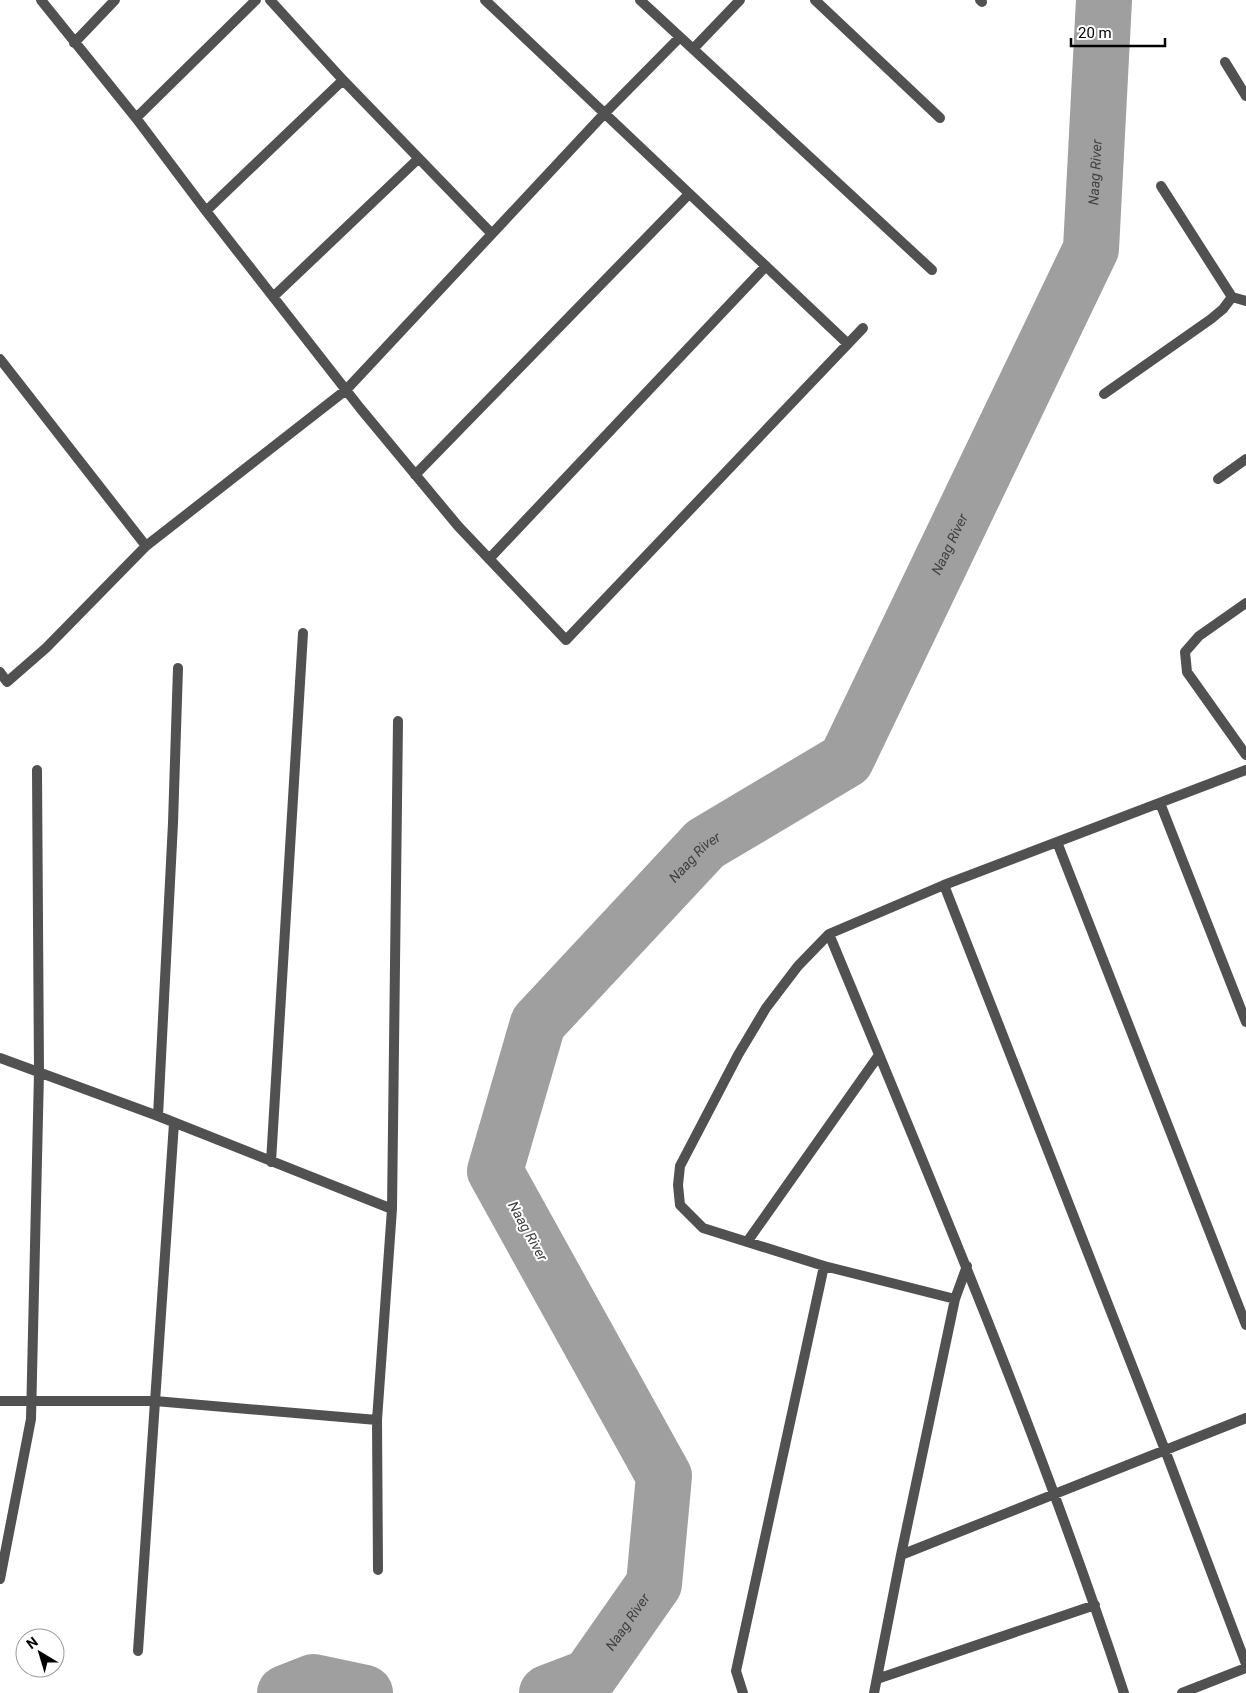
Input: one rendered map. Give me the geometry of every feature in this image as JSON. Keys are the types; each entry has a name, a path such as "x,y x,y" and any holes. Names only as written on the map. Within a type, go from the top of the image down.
{"street":[{"path":"41,0 136,118 273,297 415,475 458,526 566,640 863,328"},
{"path":"74,42 115,0"},
{"path":"136,118 256,0"},
{"path":"270,0 343,80 492,234"},
{"path":"485,0 848,344"},
{"path":"640,0 932,270"},
{"path":"693,49 740,0"},
{"path":"815,0 940,118"},
{"path":"0,672 7,682 46,648 146,546 346,390 604,114 680,37"},
{"path":"1224,62 1246,96"},
{"path":"206,211 343,80"},
{"path":"273,297 418,159"},
{"path":"1161,186 1232,297 1246,301"},
{"path":"415,475 689,194"},
{"path":"489,559 766,266"},
{"path":"1104,394 1210,319 1223,309 1232,297"},
{"path":"0,359 146,546"},
{"path":"1218,479 1246,459"},
{"path":"1246,603 1199,636 1185,652 1187,672 1246,755"},
{"path":"271,1162 303,633"},
{"path":"158,1116 173,823 178,668"},
{"path":"378,1570 378,1420 392,1210 398,721"},
{"path":"0,1579 30,1419 31,1402 39,1073 37,770"},
{"path":"955,1299 824,1266 704,1228 680,1205 678,1185 680,1166 738,1055 766,1008 798,966 829,934 944,885 1246,770"},
{"path":"1160,803 1246,1022"},
{"path":"1057,842 1246,1325"},
{"path":"944,885 1165,1450 1246,1666 1182,1693"},
{"path":"829,934 967,1266 1095,1605 1124,1693"},
{"path":"747,1242 879,1055"},
{"path":"0,1058 158,1116 392,1210"},
{"path":"138,1651 174,1123"},
{"path":"743,1693 736,1672 824,1266"},
{"path":"874,1693 955,1299 967,1266"},
{"path":"0,1401 155,1401 378,1420"},
{"path":"901,1555 1246,1418"},
{"path":"877,1679 1095,1605"}],"waterway":[{"name":"Naag River","path":"547,1693 589,1677 654,1584 664,1476 495,1171 538,1023 705,844 846,760 1091,249 1104,0"},
{"name":"Naag River","path":"285,1693 313,1682 365,1693"}]}
